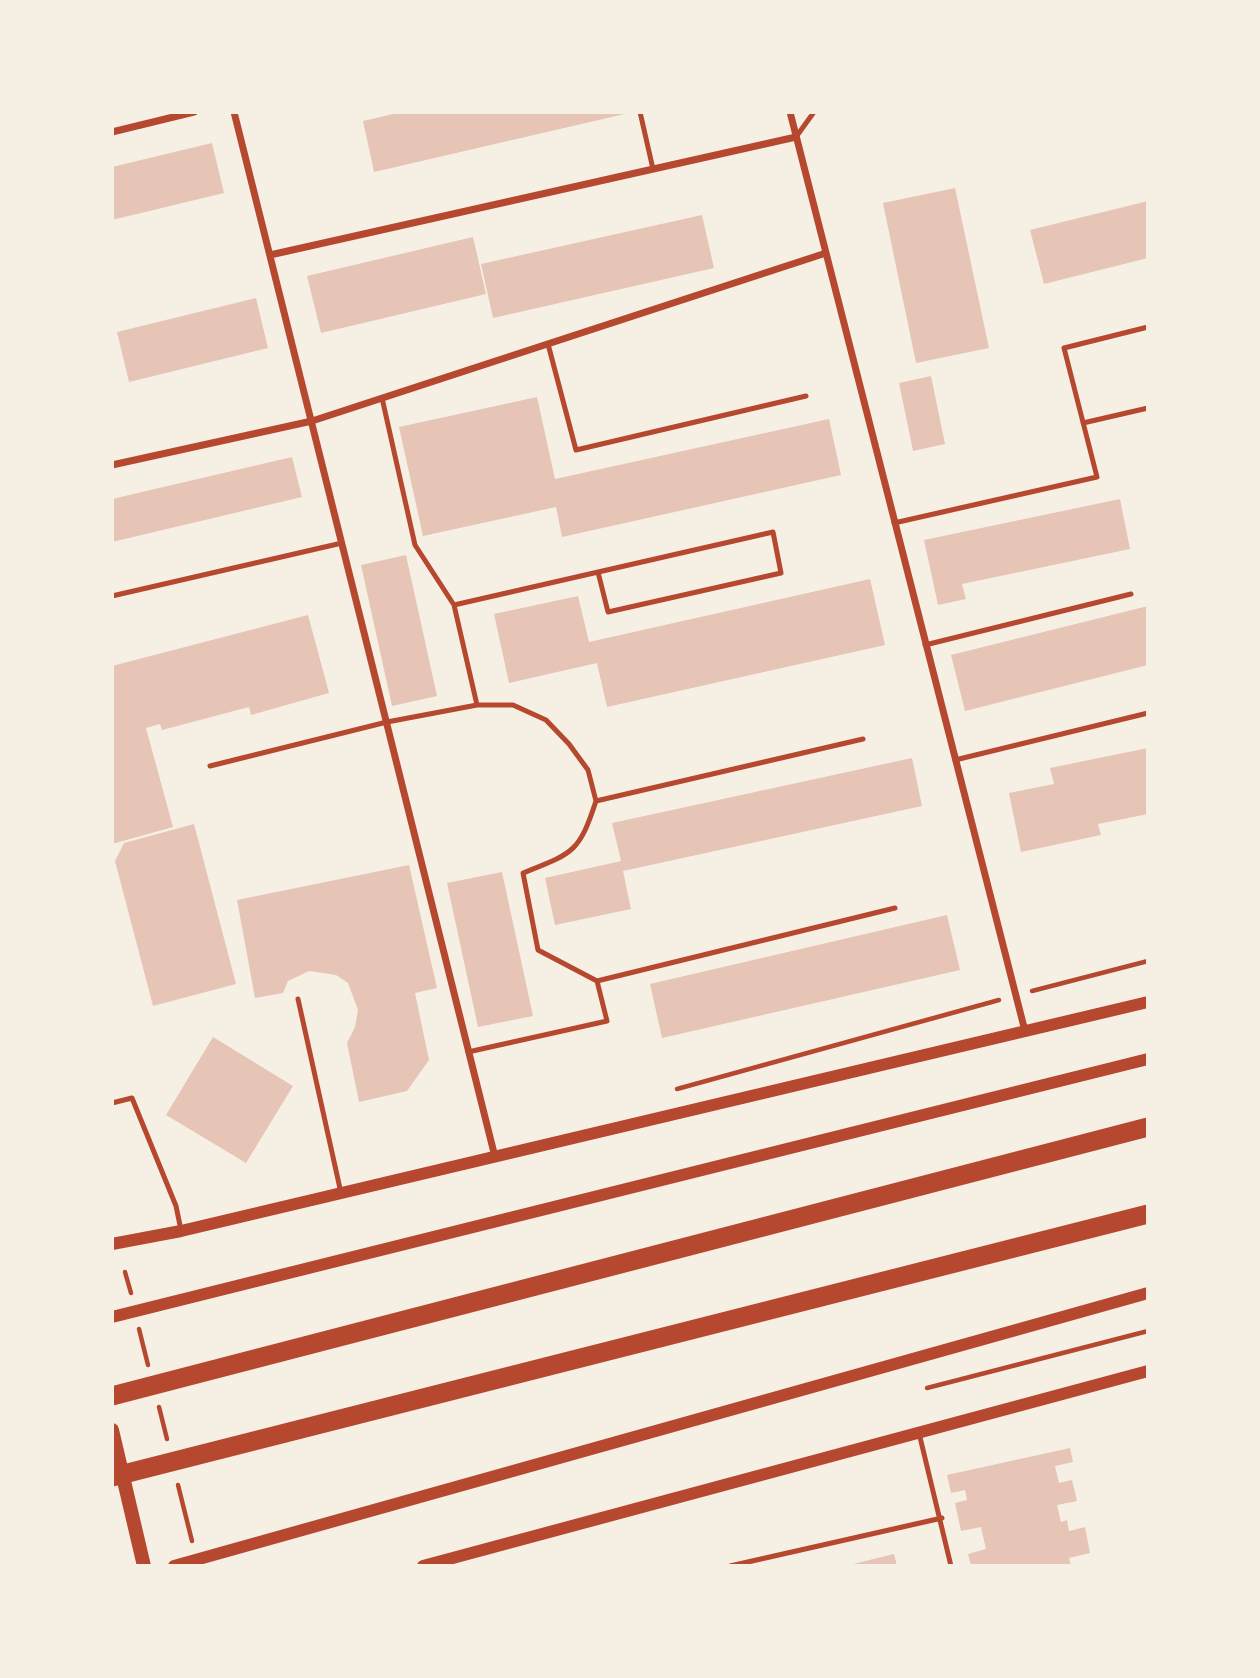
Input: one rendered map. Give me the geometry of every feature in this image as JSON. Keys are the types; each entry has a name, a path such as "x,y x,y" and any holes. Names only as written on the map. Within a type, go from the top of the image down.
{"highway":[{"path":"112,1396 1148,1128"},
{"path":"112,1477 1148,1214"}],"main road":[{"path":"112,1430 144,1566"}],"street":[{"path":"112,132 194,112"},
{"path":"233,112 495,1157"},
{"path":"790,112 1025,1032"},
{"path":"270,255 796,136"},
{"path":"112,465 312,421 826,253"},
{"path":"112,1244 181,1231 1148,1002"},
{"path":"112,1317 1148,1059"},
{"path":"174,1566 1148,1293"},
{"path":"423,1566 1148,1371"}],"lane":[{"path":"640,112 653,169"},
{"path":"796,136 814,112"},
{"path":"894,523 1097,477 1063,348 1148,327"},
{"path":"548,344 576,450 806,396"},
{"path":"382,398 415,545 454,605 477,705"},
{"path":"1083,423 1148,408"},
{"path":"454,605 598,572 773,532 781,573 608,612 598,572"},
{"path":"112,596 342,543"},
{"path":"925,645 1132,594"},
{"path":"210,766 387,722 477,705 513,705 546,720 569,744 588,770 596,801 584,837 567,856 523,873 538,950 597,981 895,908"},
{"path":"955,760 1148,713"},
{"path":"596,801 863,739"},
{"path":"468,1052 607,1021 597,981"},
{"path":"298,999 341,1193"},
{"path":"112,1103 132,1098 176,1206 181,1231"},
{"path":"918,1431 942,1518 951,1566"},
{"path":"730,1566 942,1518"}],"path":[{"path":"665,1093 1148,961"},
{"path":"125,1272 132,1298"},
{"path":"138,1325 152,1379"},
{"path":"927,1388 1148,1331"},
{"path":"158,1405 168,1446"},
{"path":"175,1472 194,1553"}],"building":[{"path":"402,112 629,113 374,172 363,121"},
{"path":"212,143 224,193 112,220 112,167"},
{"path":"955,188 989,348 916,363 883,203"},
{"path":"1148,201 1148,258 1044,284 1030,230"},
{"path":"702,215 714,268 493,318 481,264"},
{"path":"473,237 486,294 321,333 307,276"},
{"path":"256,298 268,348 129,382 117,332"},
{"path":"931,376 945,444 913,451 899,383"},
{"path":"537,397 555,479 829,419 841,475 562,537 556,507 423,536 399,427"},
{"path":"292,457 302,497 112,542 112,499"},
{"path":"1120,499 1130,549 962,584 966,599 938,605 924,540"},
{"path":"406,555 437,696 392,706 361,565"},
{"path":"870,579 885,645 607,707 597,663 509,683 494,614 578,596 589,642"},
{"path":"1148,606 1148,665 965,711 951,655"},
{"path":"308,615 329,693 251,715 249,707 162,730 160,724 146,728 173,827 112,844 112,666"},
{"path":"1148,748 1148,814 1098,824 1101,835 1021,852 1009,793 1054,784 1050,768"},
{"path":"912,758 922,806 623,871 631,909 555,925 545,878 621,861 612,823"},
{"path":"194,824 236,984 153,1006 115,861 124,843"},
{"path":"409,865 437,988 415,993 429,1060 407,1091 359,1102 347,1043 355,1027 358,1010 348,983 336,975 309,971 288,981 283,993 255,998 237,900"},
{"path":"502,872 533,1016 478,1027 447,883"},
{"path":"947,915 960,970 662,1038 650,984"},
{"path":"213,1037 293,1086 246,1163 166,1115"},
{"path":"1070,1448 1073,1462 1055,1466 1059,1483 1072,1480 1077,1501 1057,1505 1061,1522 1067,1520 1069,1531 1085,1527 1090,1553 1069,1558 1071,1566 971,1566 968,1554 986,1549 981,1527 961,1531 955,1503 967,1500 965,1490 951,1493 947,1475"},
{"path":"894,1554 897,1566 849,1566 849,1565"}]}
